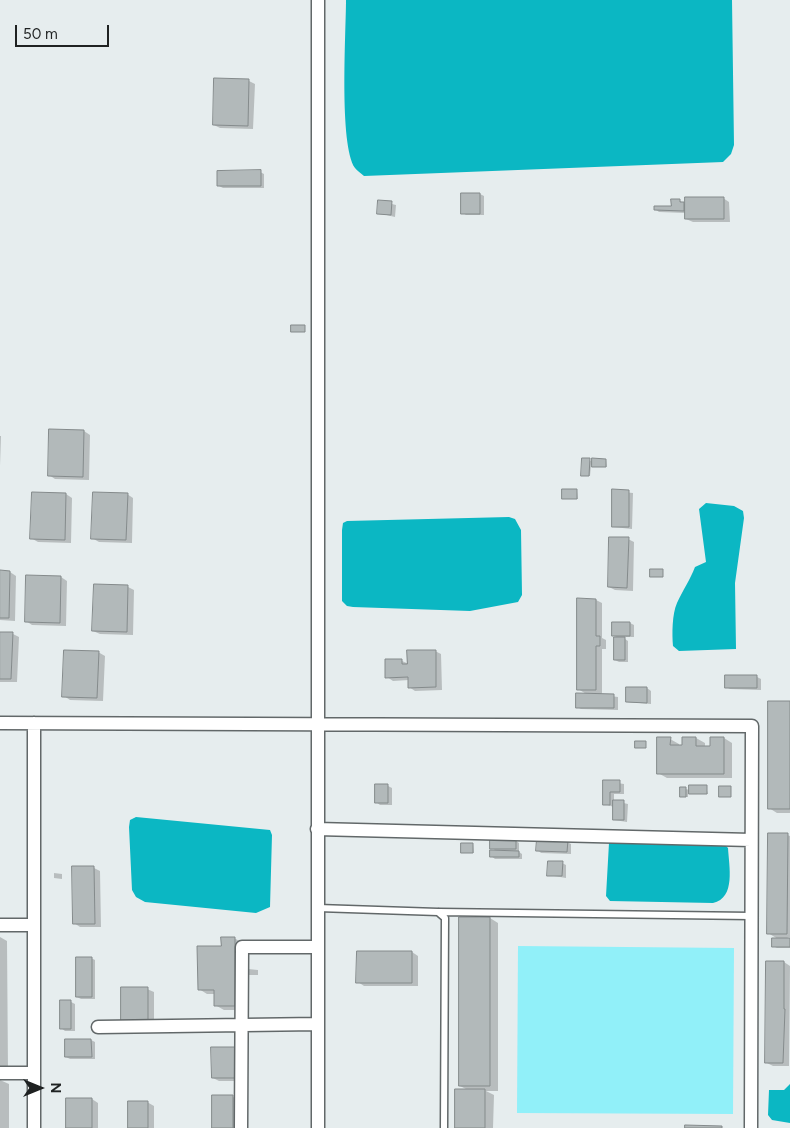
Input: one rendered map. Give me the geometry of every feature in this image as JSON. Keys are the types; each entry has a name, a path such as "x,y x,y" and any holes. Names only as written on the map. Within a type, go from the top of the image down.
{"street":[{"path":"318,0 318,1128"},
{"path":"0,723 752,726 751,1128"},
{"path":"34,723 34,1128"},
{"path":"317,829 752,840"},
{"path":"0,925 33,924"},
{"path":"241,1128 242,947 317,947"},
{"path":"98,1027 317,1024"},
{"path":"0,1072 33,1072"}],"lane":[{"path":"318,908 438,912 751,916"},
{"path":"438,912 445,918 446,923 444,1128"}],"shaded area":[{"path":"346,0 732,0 734,145 731,154 723,162 364,176 355,168 350,155 347,136 344,88"},
{"path":"706,503 734,506 743,511 744,518 735,583 736,649 679,651 673,646 674,613 695,567 706,562 699,509"},
{"path":"509,517 515,519 521,530 522,595 518,602 470,611 353,607 347,606 342,601 343,523 347,521"},
{"path":"136,817 270,830 272,835 270,907 256,913 145,902 136,897 132,890 129,827 130,820"},
{"path":"609,843 725,845 728,848 728,888 720,900 713,903 610,901 606,896"},
{"path":"518,946 734,948 733,1114 517,1113"},
{"path":"790,1084 790,1123 772,1120 768,1115 769,1090 784,1090"}],"building":[{"path":"214,78 249,79 248,126 213,125"},
{"path":"261,170 261,186 217,186 217,171"},
{"path":"461,193 480,193 480,214 461,214"},
{"path":"685,197 724,197 724,219 685,219"},
{"path":"671,199 680,199 680,202 684,202 684,211 654,210 654,206 671,206"},
{"path":"378,200 392,201 391,215 377,214"},
{"path":"291,325 305,325 305,332 291,332"},
{"path":"49,429 84,430 83,477 48,476"},
{"path":"582,458 590,458 589,476 581,476"},
{"path":"592,458 606,459 606,467 592,467"},
{"path":"562,489 577,489 577,499 562,499"},
{"path":"612,489 629,490 629,527 612,527"},
{"path":"32,492 66,493 65,540 30,539"},
{"path":"93,492 128,493 126,540 91,539"},
{"path":"609,537 629,537 627,588 608,587"},
{"path":"650,569 663,569 663,577 650,577"},
{"path":"0,570 10,571 9,618 0,618"},
{"path":"26,575 61,576 60,623 25,622"},
{"path":"94,584 128,585 127,632 92,631"},
{"path":"577,598 596,599 596,636 600,636 600,646 596,646 596,690 577,690"},
{"path":"612,622 630,622 630,636 612,636"},
{"path":"0,632 13,632 11,679 0,679"},
{"path":"614,637 625,637 625,660 614,660"},
{"path":"64,650 99,651 97,698 62,697"},
{"path":"407,650 436,650 436,687 408,688 408,677 385,678 385,659 402,659 402,664 407,664"},
{"path":"725,675 757,675 757,688 725,688"},
{"path":"626,687 647,687 647,703 626,702"},
{"path":"576,693 614,694 614,708 576,708"},
{"path":"768,701 790,701 790,809 768,809"},
{"path":"657,737 671,737 670,745 682,745 682,737 696,737 696,746 710,746 710,737 724,737 724,774 657,774"},
{"path":"635,741 646,741 646,748 635,748"},
{"path":"603,780 620,780 620,792 610,792 610,805 603,805"},
{"path":"375,784 388,784 388,803 375,803"},
{"path":"689,785 707,785 707,794 689,794"},
{"path":"719,786 731,786 731,797 719,797"},
{"path":"680,787 686,787 686,797 680,797"},
{"path":"613,800 624,800 624,820 613,820"},
{"path":"768,833 788,833 787,934 767,934"},
{"path":"490,839 516,839 516,849 490,849"},
{"path":"537,839 568,840 567,852 536,851"},
{"path":"461,843 473,843 473,853 461,853"},
{"path":"490,850 519,851 519,857 490,857"},
{"path":"548,861 563,861 562,876 547,876"},
{"path":"72,866 94,866 95,924 73,924"},
{"path":"459,917 490,917 490,1086 459,1086"},
{"path":"221,937 235,937 235,1006 214,1006 214,990 198,990 197,946 221,946"},
{"path":"772,938 790,938 790,947 772,947"},
{"path":"357,951 412,951 412,983 356,983"},
{"path":"76,957 92,957 92,997 76,997"},
{"path":"766,961 784,961 783,1063 765,1063"},
{"path":"121,987 148,987 148,1021 121,1021"},
{"path":"60,1000 71,1000 71,1029 60,1029"},
{"path":"65,1039 91,1039 92,1057 65,1057"},
{"path":"211,1047 235,1047 235,1078 212,1078"},
{"path":"455,1089 485,1089 485,1128 455,1128"},
{"path":"212,1095 233,1095 233,1128 212,1128"},
{"path":"66,1098 92,1098 92,1128 66,1128"},
{"path":"128,1101 148,1101 148,1128 128,1128"},
{"path":"685,1125 722,1126 722,1128 685,1128"}]}
